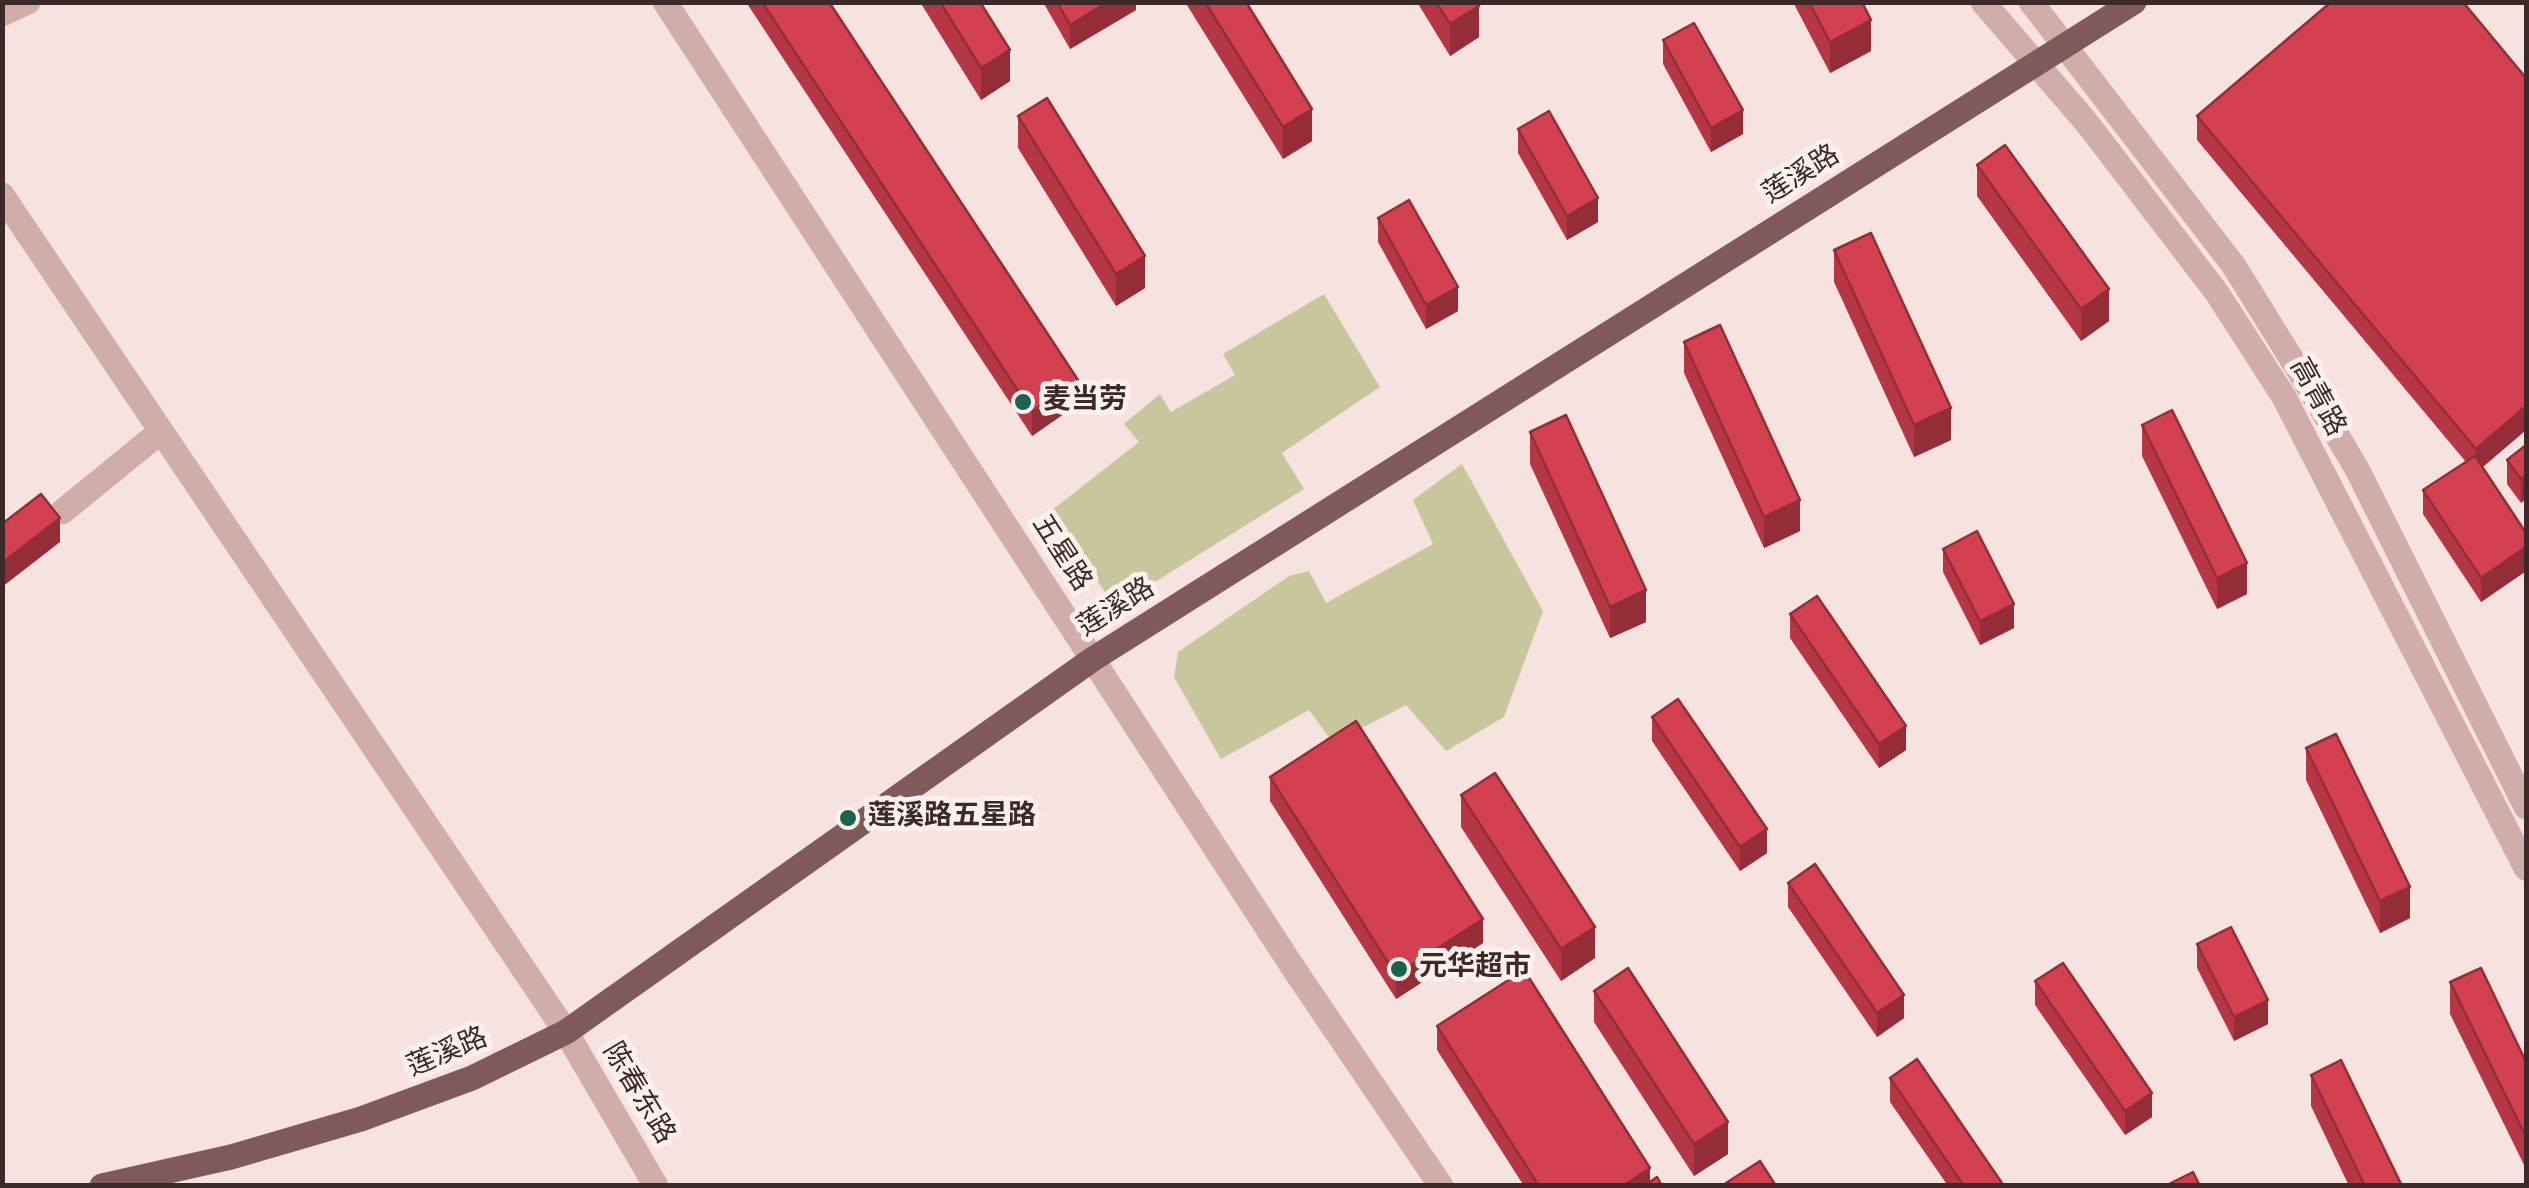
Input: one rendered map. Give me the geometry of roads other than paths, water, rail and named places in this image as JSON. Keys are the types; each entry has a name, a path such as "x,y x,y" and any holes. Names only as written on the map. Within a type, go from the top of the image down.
{"main road":[{"name":"莲溪路","path":"102,1186 232,1156 361,1119 472,1078 566,1032 1093,659 2134,2"}],"street":[{"path":"2,14 28,2"},
{"name":"五星路","path":"665,2 1294,969 1441,1186"},
{"name":"高青路","path":"1983,2 2086,123 2217,293 2284,397 2526,868"},
{"name":"高青路","path":"2031,2 2234,266 2299,370 2357,469 2526,807"},
{"name":"陈春东路","path":"2,195 566,1032 656,1186"},
{"path":"62,512 160,432"}],"place":[{"name":"麦当劳","path":"1023,402"},
{"name":"莲溪路五星路","path":"848,818"},
{"name":"元华超市","path":"1399,969"}]}
